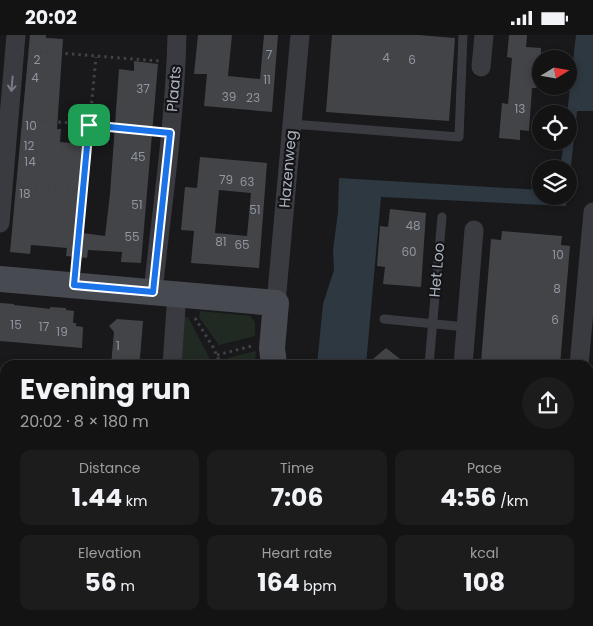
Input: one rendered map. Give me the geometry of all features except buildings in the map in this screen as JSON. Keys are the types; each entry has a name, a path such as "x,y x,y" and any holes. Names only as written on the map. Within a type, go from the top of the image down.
{"street":[{"name":"Plaats","path":"172,360 165,293 170,133 177,35"},
{"name":"Hazenweg","path":"276,303 300,35"},
{"path":"481,67 484,35"},
{"path":"0,223 15,42"},
{"path":"579,360 593,212"},
{"path":"463,360 474,230"},
{"path":"0,279 276,303 272,348 273,360"}],"lane":[{"path":"292,124 459,137 463,35"},
{"name":"Het Loo","path":"429,360 442,217"},
{"path":"384,319 466,327"}],"path":[{"path":"15,42 96,57 176,63"},
{"path":"74,285 96,57"},
{"path":"9,118 170,133"},
{"path":"3,186 83,191"},
{"path":"165,293 202,328 219,360"},
{"path":"217,355 260,344"}],"shaded area":[{"path":"576,35 593,35 593,111 577,111 577,105 568,105 569,95 578,95 578,50 574,50"},
{"path":"563,150 573,150 572,160 561,160"},
{"path":"339,178 532,189 532,204 381,197 366,360 317,360 323,304 334,270 333,250 338,212"},
{"path":"200,311 250,316 255,322 255,336 219,345 199,317"},
{"path":"182,317 188,317 210,360 178,360"},
{"path":"256,351 255,360 229,360 228,358"}],"route":[{"path":"89,125 170,133 153,292 74,285 89,125"}]}
